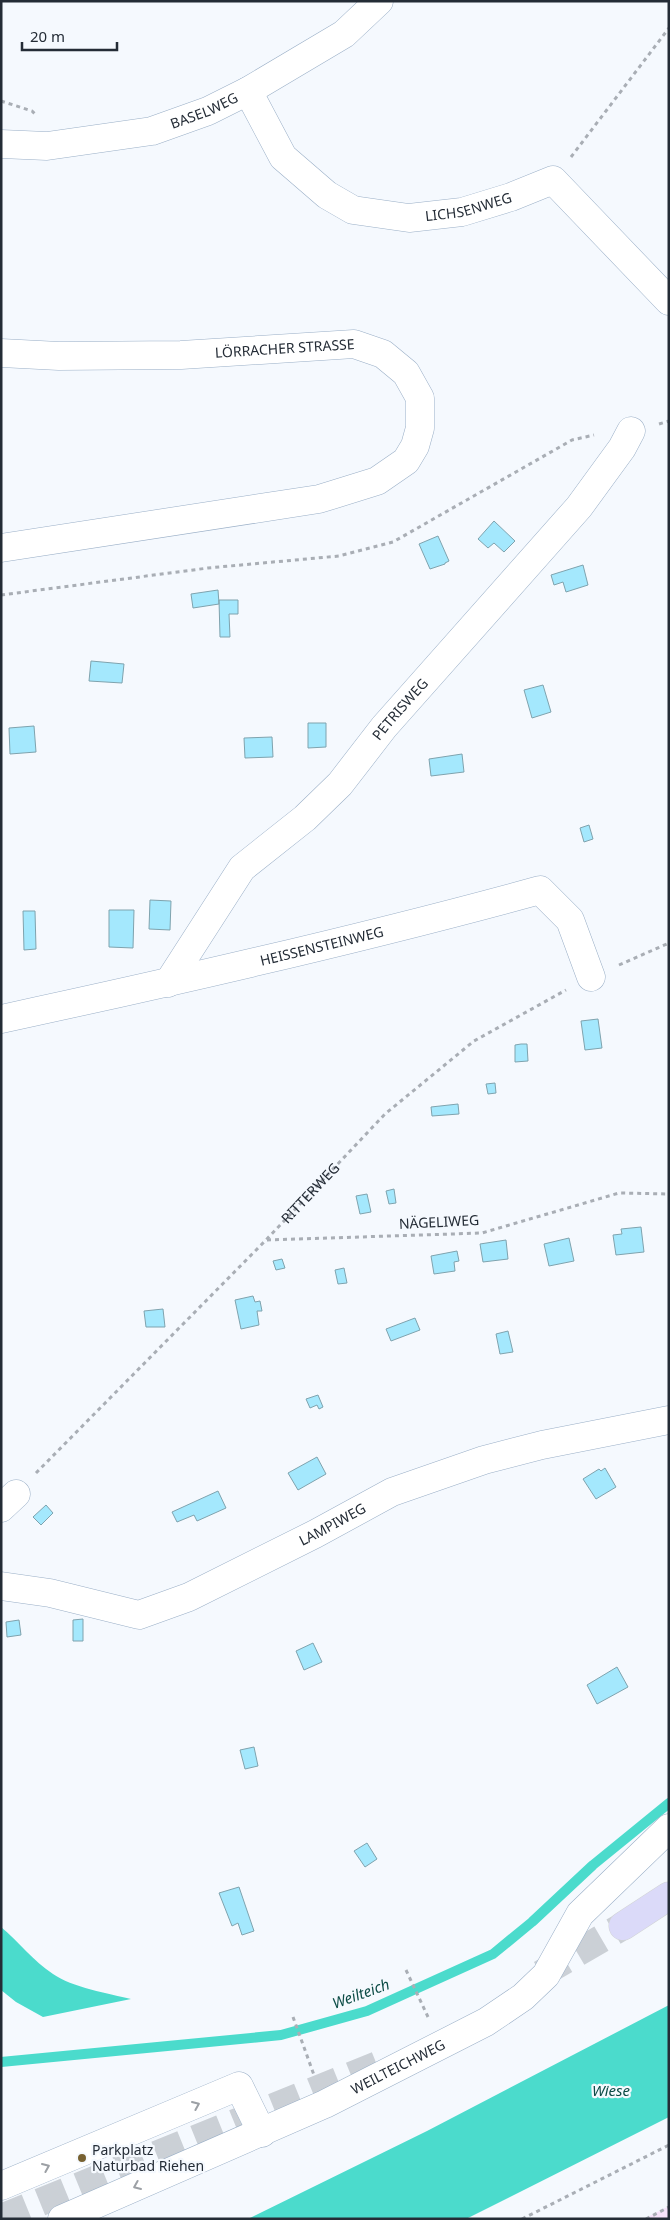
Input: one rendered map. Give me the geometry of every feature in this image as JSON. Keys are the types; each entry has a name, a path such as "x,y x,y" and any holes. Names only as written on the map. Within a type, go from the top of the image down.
{"main road":[{"path":"623,1926 669,1896"}],"street":[{"name":"BASELWEG","path":"1,144 47,146 152,131 208,111 248,91 344,34 378,1"},
{"name":"LICHSENWEG","path":"248,91 283,157 327,195 353,210 408,218 462,212 512,197 553,180"},
{"path":"553,180 669,301"},
{"name":"LÖRRACHER STRASSE","path":"1,354 60,356 181,355 354,344 383,354 406,373 420,398 420,428 415,446 406,461 378,480 319,499 1,548"},
{"name":"PETRISWEG","path":"168,983 242,868 305,818 340,784 384,727 579,507 622,448 631,431"},
{"name":"HEISSENSTEINWEG","path":"1,1019 168,983 443,916 540,890 570,920 591,977"},
{"name":"LAMPIWEG","path":"1,1586 50,1592 139,1615 189,1597 315,1534 392,1492 484,1460 542,1445 669,1420"},
{"name":"WEILTEICHWEG","path":"62,2219 325,2104 486,2022 523,1998 546,1975 580,1914 669,1828"},
{"path":"1,2186 240,2086 262,2133"}],"path":[{"path":"553,180 669,28"},
{"path":"1,595 208,568 339,556 393,542 572,440 601,434 631,431"},
{"name":"RITTERWEG","path":"8,1501 266,1240 385,1114 474,1040 591,977 669,943"},
{"name":"NÄGELIWEG","path":"266,1240 482,1232 619,1193 669,1194"},
{"path":"406,1970 420,2004"},
{"path":"293,2017 305,2050"},
{"path":"522,2219 669,2145"},
{"path":"646,2219 669,2208"}],"shaded area":[{"path":"669,2206 669,2219 644,2219"}],"water":[{"path":"1,1927 39,1963 61,1979 91,1990 131,1999 43,2017 16,2002 1,1990"},
{"name":"Wiese","path":"669,2005 669,2117 466,2219 248,2219 427,2131"}],"building":[{"path":"494,521 515,541 504,552 494,543 488,548 478,539"},
{"path":"438,536 449,561 430,569 419,544"},
{"path":"583,565 588,585 566,592 563,582 554,585 551,575"},
{"path":"218,590 219,604 193,608 191,594"},
{"path":"219,600 238,600 238,614 229,614 230,637 220,637"},
{"path":"91,661 124,664 122,683 89,681"},
{"path":"543,685 551,712 532,718 524,690"},
{"path":"308,723 326,723 326,747 308,748"},
{"path":"34,726 36,752 10,754 9,728"},
{"path":"272,737 273,757 245,758 244,738"},
{"path":"462,754 464,772 431,776 429,759"},
{"path":"589,825 593,839 584,842 580,828"},
{"path":"150,900 171,901 170,930 149,929"},
{"path":"109,910 134,910 133,948 109,947"},
{"path":"23,911 35,911 36,949 24,950"},
{"path":"598,1019 602,1048 585,1050 581,1021"},
{"path":"527,1044 528,1061 515,1062 515,1045"},
{"path":"495,1083 496,1093 488,1094 486,1084"},
{"path":"458,1104 459,1114 432,1116 431,1107"},
{"path":"394,1189 396,1203 389,1204 386,1191"},
{"path":"367,1194 371,1212 360,1214 356,1196"},
{"path":"641,1227 644,1252 616,1255 613,1235 622,1234 621,1229"},
{"path":"569,1238 574,1261 549,1266 544,1244"},
{"path":"506,1240 508,1259 483,1262 480,1244"},
{"path":"457,1251 459,1261 454,1262 455,1271 434,1274 431,1256"},
{"path":"282,1259 285,1268 276,1270 273,1261"},
{"path":"344,1268 347,1283 338,1284 335,1270"},
{"path":"253,1296 255,1302 260,1301 262,1311 257,1311 259,1325 241,1329 235,1300"},
{"path":"163,1309 165,1327 146,1327 144,1311"},
{"path":"415,1318 420,1330 391,1341 386,1329"},
{"path":"508,1331 513,1352 500,1354 496,1334"},
{"path":"318,1395 323,1407 319,1409 317,1405 310,1408 306,1399"},
{"path":"317,1457 326,1474 298,1490 288,1473"},
{"path":"605,1468 616,1487 596,1499 583,1479 599,1469 601,1471"},
{"path":"218,1491 226,1508 197,1521 194,1515 177,1522 172,1512"},
{"path":"46,1505 53,1513 41,1525 33,1517"},
{"path":"83,1619 83,1641 73,1641 73,1620"},
{"path":"19,1620 21,1635 7,1637 6,1622"},
{"path":"313,1643 322,1662 304,1670 296,1651"},
{"path":"617,1667 628,1687 597,1704 587,1685"},
{"path":"254,1747 258,1766 245,1769 240,1750"},
{"path":"367,1843 377,1859 365,1867 354,1851"},
{"path":"239,1887 254,1931 242,1935 238,1923 232,1926 219,1893"}],"waterway":[{"name":"Weilteich","path":"1,2062 281,2035 367,2011 493,1954 532,1922 593,1865 669,1803"}],"tunnel":[{"path":"541,1974 623,1926"},
{"path":"1,2218 380,2064"}],"place":[{"name":"Parkplatz Naturbad Riehen","path":"82,2158"}]}
